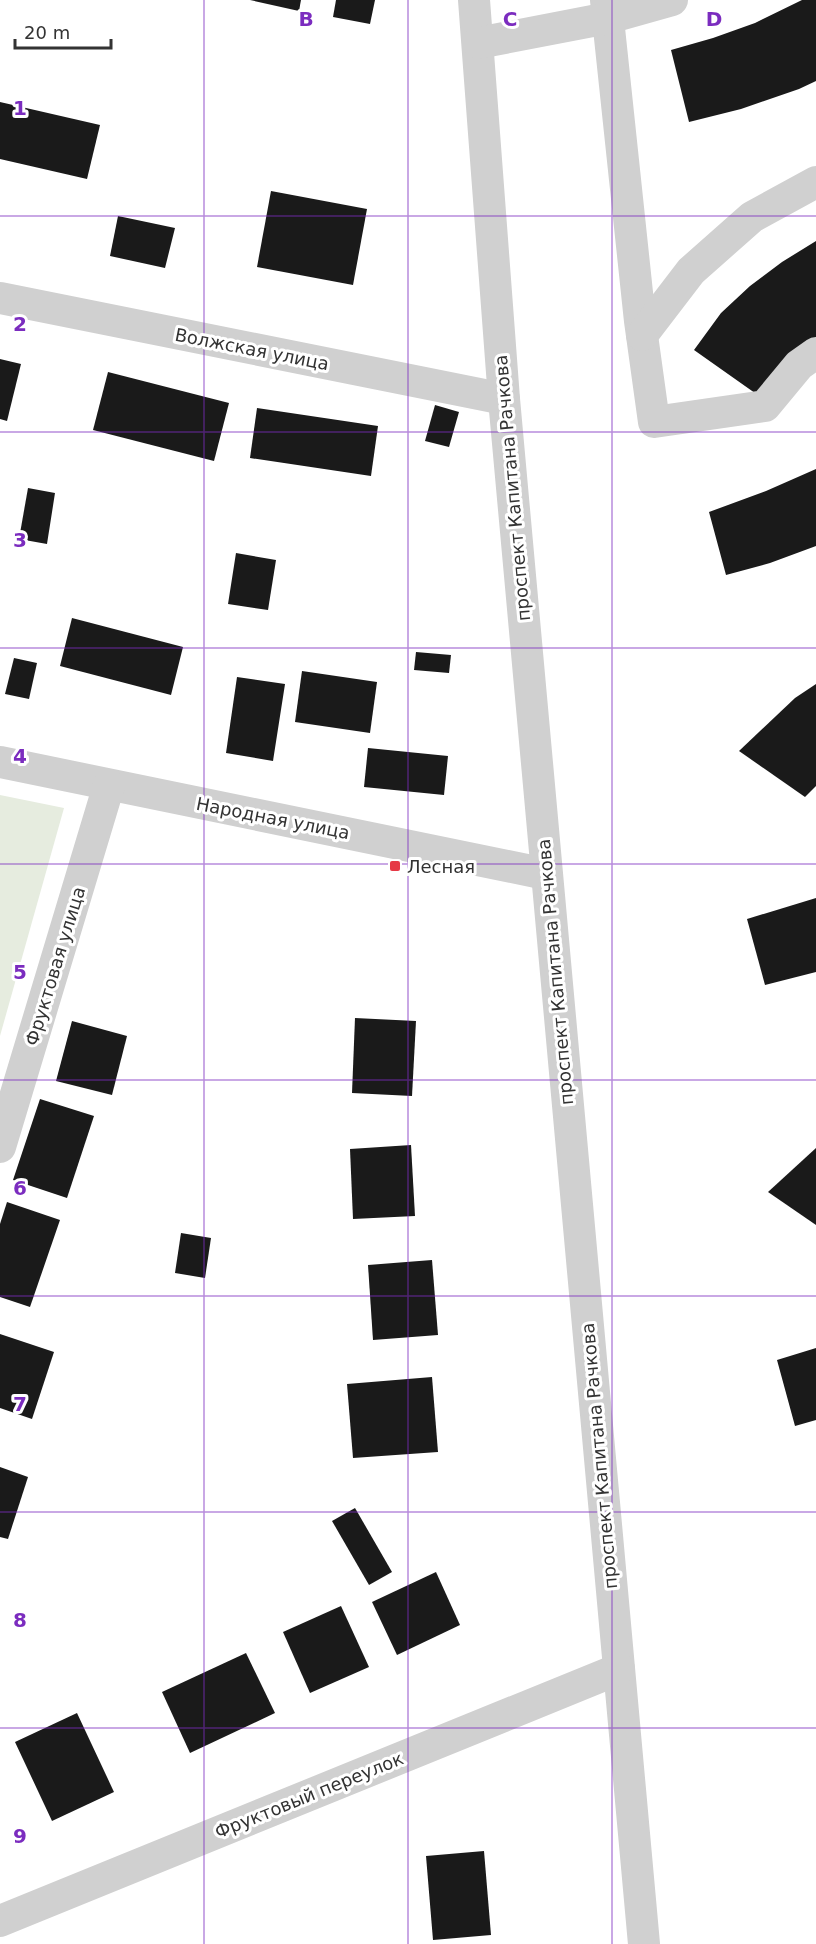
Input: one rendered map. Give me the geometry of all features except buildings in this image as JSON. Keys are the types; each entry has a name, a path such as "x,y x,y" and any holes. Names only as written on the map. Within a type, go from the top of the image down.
{"street":[{"name":"проспект Капитана Рачкова","path":"474,0 504,399 644,1944"},
{"path":"478,43 607,9 672,0"},
{"path":"607,9 642,335 654,422 765,406 799,365 816,353"},
{"path":"642,335 691,271 752,217 816,182"},
{"name":"Волжская улица","path":"0,298 504,399"},
{"name":"Народная улица","path":"0,762 546,874"},
{"name":"Фруктовая улица","path":"0,1147 109,785"},
{"name":"Фруктовый переулок","path":"0,1921 619,1669"}],"shaded area":[{"path":"0,795 64,808 0,1036"}],"place":[{"name":"Лесная","path":"395,866"}]}
